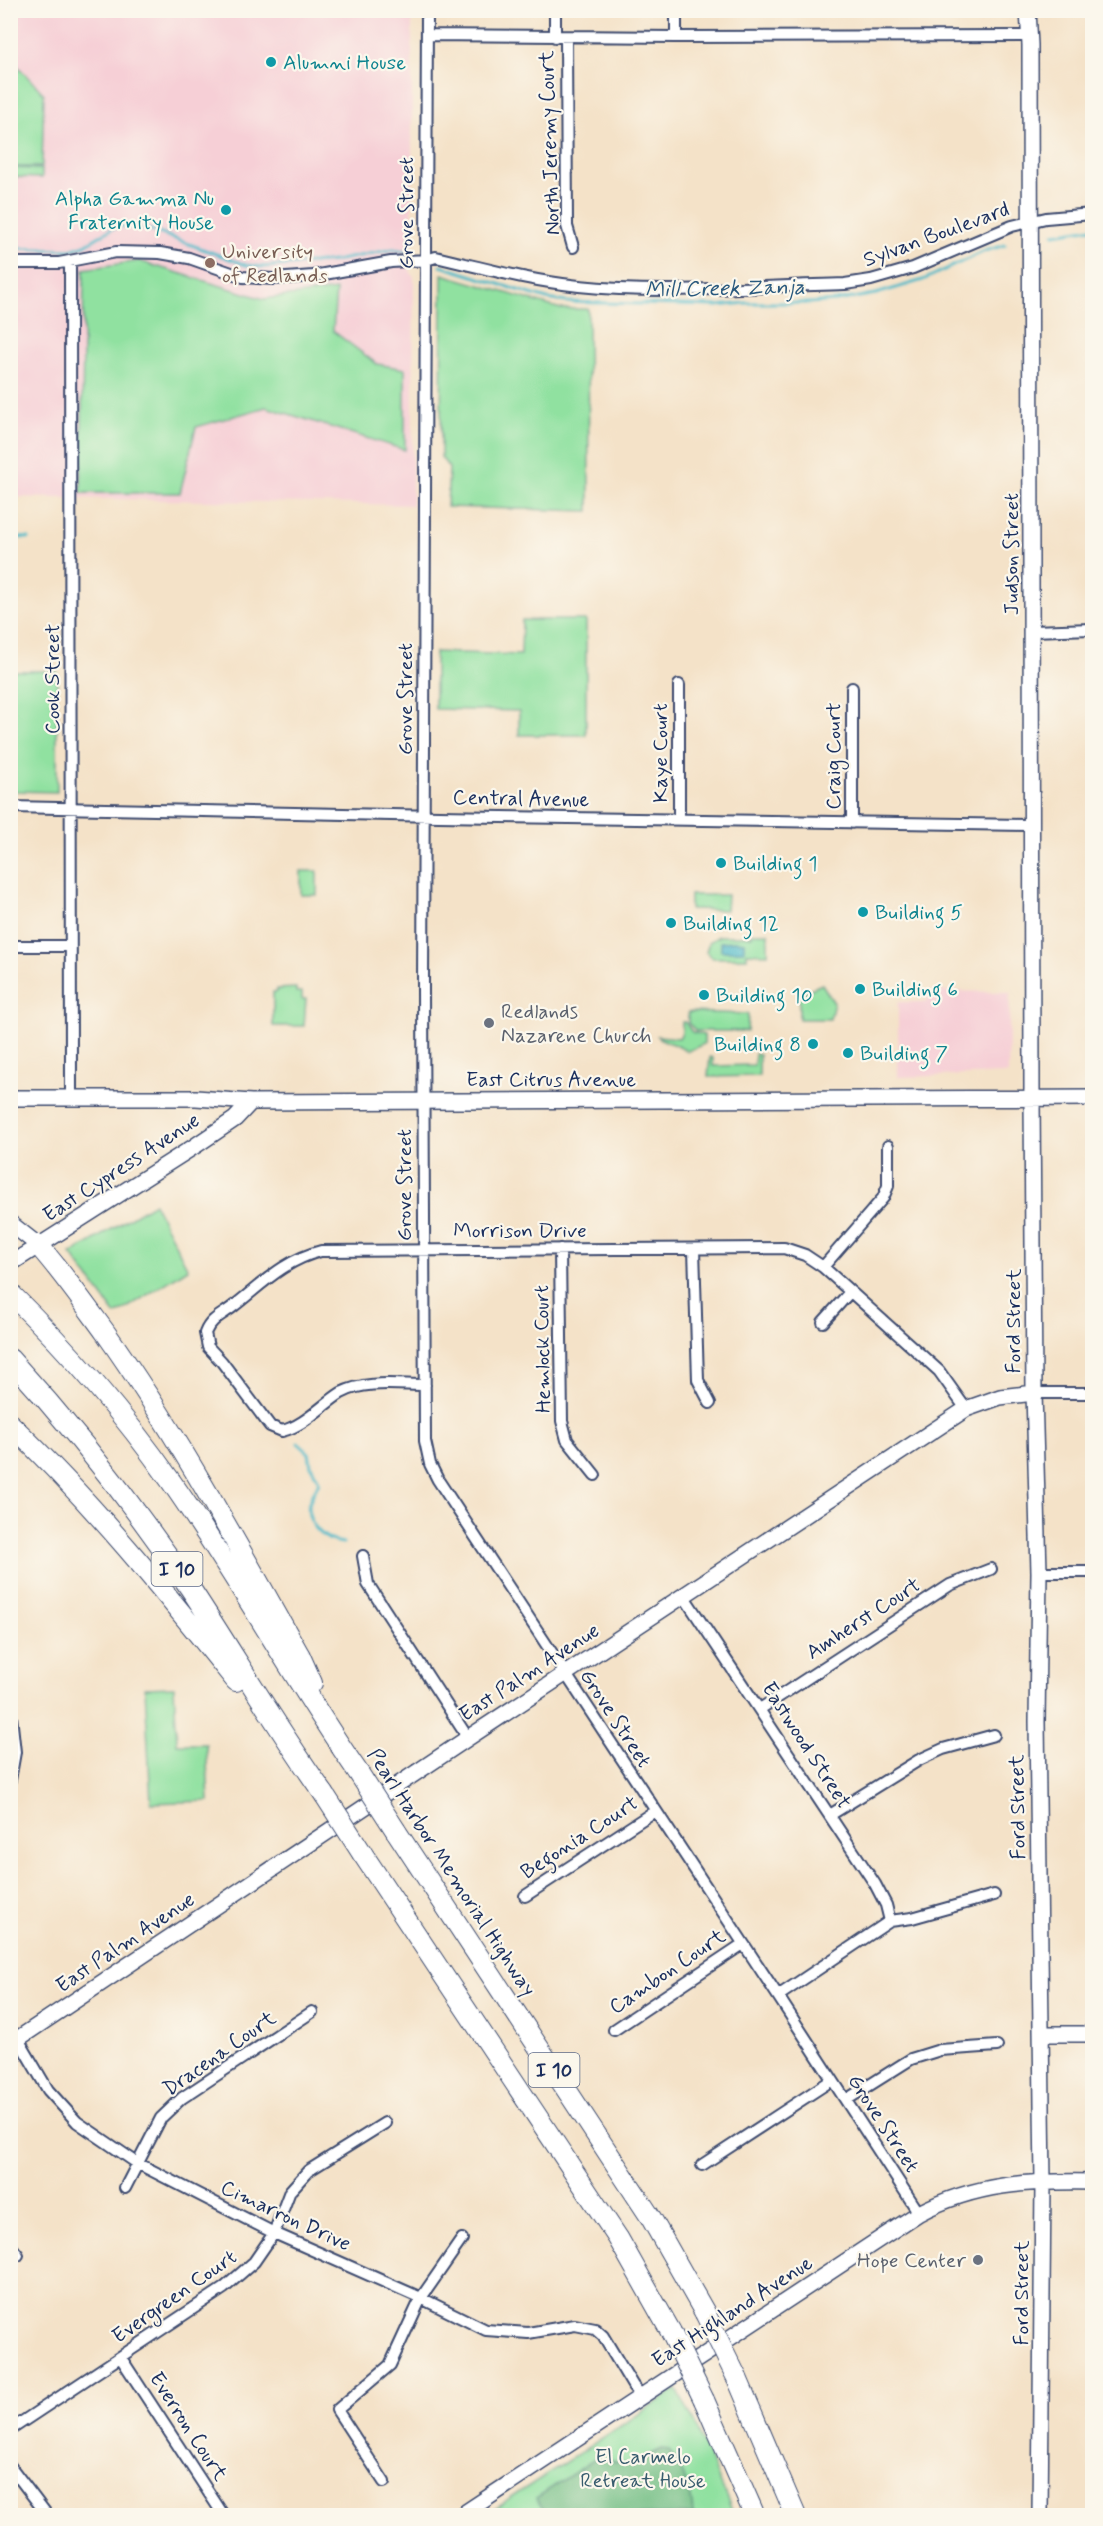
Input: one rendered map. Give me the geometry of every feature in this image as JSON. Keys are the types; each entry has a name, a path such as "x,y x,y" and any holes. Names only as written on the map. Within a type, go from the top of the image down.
{"highway":[{"path":"38,1245 84,1303 133,1372 198,1477 300,1656 336,1740"},
{"name":"Pearl Harbor Memorial Highway","path":"17,1300 91,1378 169,1479 228,1567 336,1740 651,2218 705,2313 737,2378 796,2516"},
{"name":"I 10","path":"10,1359 42,1394 125,1498 170,1560 300,1761 618,2238 671,2332 755,2516"},
{"path":"10,1424 51,1464 162,1589 300,1761"}],"main road":[{"name":"Judson Street","path":"1028,10 1032,1098"},
{"name":"East Citrus Avenue","path":"10,1098 196,1098 250,1102 1092,1098"},
{"name":"Ford Street","path":"1032,1098 1034,1393 1039,1572 1037,1721 1043,2182 1040,2516"},
{"name":"East Cypress Avenue","path":"10,1264 235,1119 250,1102"},
{"path":"10,1223 38,1245"},
{"name":"East Palm Avenue","path":"14,2042 564,1674 966,1409 1000,1397 1034,1393"},
{"path":"1042,2034 1092,2034"},
{"name":"East Highland Avenue","path":"460,2516 918,2213 975,2190 1043,2182 1092,2182"}],"street":[{"name":"Grove Street","path":"428,10 423,1100 425,1441 430,1464 438,1480 564,1674 778,1996 918,2213"},
{"name":"North Jeremy Court","path":"555,10 560,37 567,226 573,248"},
{"path":"676,10 676,37"},
{"path":"427,35 1028,36"},
{"name":"Sylvan Boulevard","path":"10,263 70,261 116,252 160,253 189,258 243,278 273,279 314,276 391,262 426,260 436,257 538,280 581,286 656,289 845,284 871,280 913,268 994,233 1029,222 1092,214"},
{"name":"Cook Street","path":"70,261 69,946 71,1097"},
{"path":"1032,631 1092,629"},
{"name":"Kaye Court","path":"679,820 680,686"},
{"name":"Craig Court","path":"852,688 852,823"},
{"name":"Central Avenue","path":"10,807 1031,825"},
{"path":"10,946 69,946"},
{"path":"823,1267 883,1198 888,1186 888,1146"},
{"name":"Morrison Drive","path":"425,1385 357,1387 343,1393 295,1426 282,1431 270,1426 208,1347 205,1333 212,1320 234,1306 281,1268 301,1257 321,1251 784,1248 805,1255 823,1267 939,1371 966,1409"},
{"name":"Hemlock Court","path":"560,1249 562,1421 567,1440 595,1475"},
{"path":"694,1249 698,1380 710,1403"},
{"path":"823,1322 850,1292"},
{"name":"East Palm Avenue","path":"1034,1393 1092,1393"},
{"path":"363,1556 368,1584 468,1738"},
{"name":"Amherst Court","path":"760,1709 950,1585 991,1569"},
{"path":"1039,1572 1092,1572"},
{"name":"Eastwood Street","path":"683,1595 875,1884 886,1905 890,1922"},
{"path":"10,1707 15,1752 10,1780"},
{"path":"830,1815 919,1760 943,1749 994,1735"},
{"name":"Begonia Court","path":"525,1896 655,1811"},
{"path":"778,1996 890,1922 912,1918 994,1894"},
{"name":"Cambon Court","path":"614,2030 742,1944"},
{"name":"Dracena Court","path":"137,2163 161,2118 182,2098 312,2012"},
{"name":"Cimarron Drive","path":"14,2042 48,2090 76,2122 137,2163 274,2233 421,2298 486,2330 528,2333 575,2325 595,2329 603,2336 633,2386 641,2395"},
{"path":"846,2100 911,2060 940,2050 997,2046"},
{"path":"702,2165 832,2080"},
{"name":"Evergreen Court","path":"10,2430 224,2288 254,2262 274,2233 290,2191 308,2171 385,2123"},
{"path":"125,2188 137,2163"},
{"path":"384,2482 337,2410 390,2365 421,2298 462,2240"},
{"path":"10,2245 18,2255"},
{"name":"Everron Court","path":"121,2358 224,2516"},
{"path":"10,2466 48,2516"}],"shaded area":[{"name":"University of Redlands","path":"11,11 412,11 412,241 409,254 410,271 414,277 412,505 11,497"},
{"path":"928,991 1010,992 1008,1074 898,1077 898,1002 927,1002"}],"green space":[{"path":"10,58 44,94 42,167 11,167"},
{"path":"11,168 42,169 42,178 11,177"},
{"path":"139,261 264,299 336,290 333,331 377,364 405,369 405,450 266,407 196,427 180,493 81,493 84,269"},
{"path":"442,274 561,309 588,309 589,511 447,507 449,468 441,457"},
{"path":"522,620 586,620 586,735 519,735 519,711 435,709 435,652 521,655"},
{"path":"11,671 57,671 57,792 11,791"},
{"path":"301,871 317,871 317,895 301,895"},
{"path":"690,895 727,895 726,910 690,909"},
{"path":"752,933 768,933 768,954 747,953 747,958 712,958 706,952 709,942 719,936 752,936"},
{"path":"822,984 834,1003 830,1019 799,1019 799,997"},
{"path":"296,988 296,992 302,992 302,999 306,999 304,1026 273,1026 273,992 277,992 277,989"},
{"path":"688,1012 748,1014 747,1031 696,1031 688,1023"},
{"path":"682,1022 685,1022 692,1032 704,1035 704,1044 688,1051 657,1036 679,1038 682,1033"},
{"path":"755,1054 759,1054 759,1076 708,1077 710,1057 713,1058 713,1066 754,1065"},
{"path":"154,1203 188,1269 116,1315 71,1254"},
{"path":"174,1687 177,1744 206,1744 209,1801 151,1803 145,1688"},
{"name":"El Carmelo Retreat House","path":"677,2389 696,2426 734,2515 483,2516"},
{"path":"662,2449 669,2450 682,2473 689,2489 693,2515 547,2515 536,2498 598,2457 628,2465"}],"water":[{"path":"721,942 744,942 744,951 721,951"}],"waterway":[{"name":"Mill Creek Zanja","path":"10,248 70,250 85,245 113,228 125,226 151,230 246,265 263,267 335,261 393,249 411,252"},
{"name":"Mill Creek Zanja","path":"1054,234 1092,228"},
{"name":"Mill Creek Zanja","path":"441,266 547,299 566,302 717,306 746,303 809,303 876,294 923,280 985,251 1005,245"},
{"path":"10,537 29,538"},
{"path":"298,1443 309,1453 311,1466 319,1481 309,1503 310,1518 323,1535 343,1543"}],"place":[{"name":"Alumni House","path":"271,62"},
{"name":"Alpha Gamma Nu Fraternity House","path":"226,210"},
{"name":"University of Redlands","path":"210,263"},
{"name":"Building 1","path":"721,863"},
{"name":"Building 5","path":"863,912"},
{"name":"Building 12","path":"671,923"},
{"name":"Building 6","path":"860,989"},
{"name":"Building 10","path":"704,995"},
{"name":"Redlands Nazarene Church","path":"489,1023"},
{"name":"Building 8","path":"813,1044"},
{"name":"Building 7","path":"848,1053"},
{"name":"Hope Center","path":"978,2260"}]}
